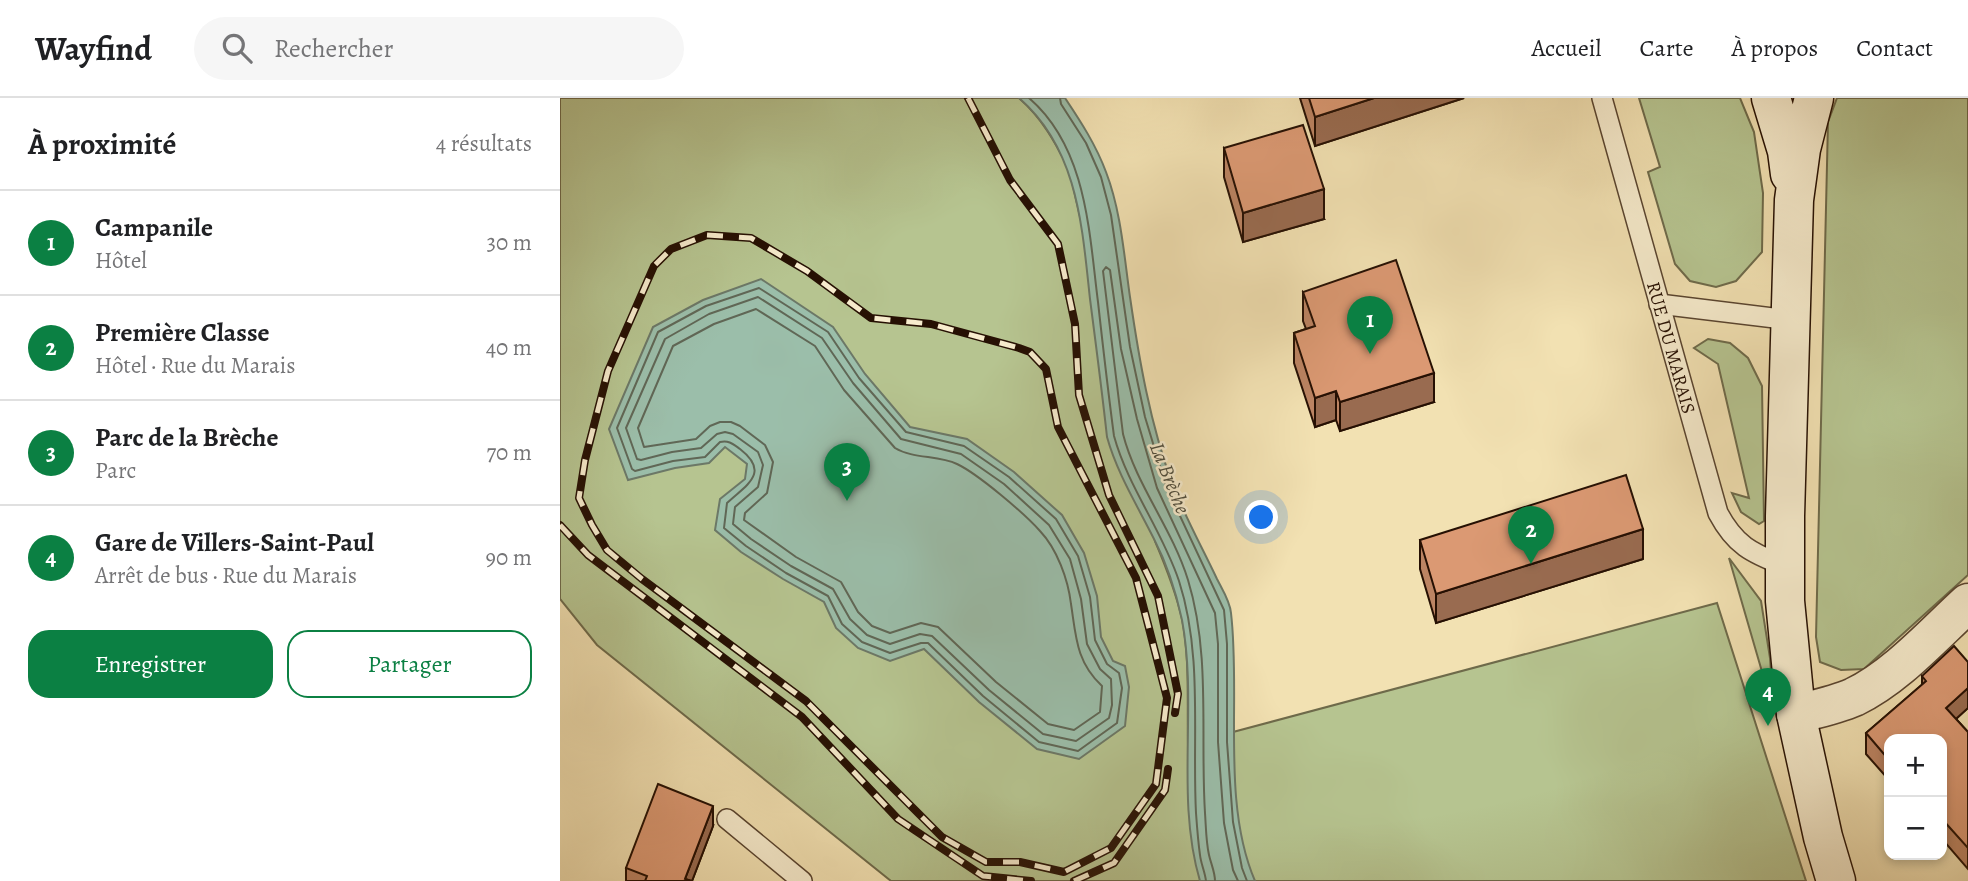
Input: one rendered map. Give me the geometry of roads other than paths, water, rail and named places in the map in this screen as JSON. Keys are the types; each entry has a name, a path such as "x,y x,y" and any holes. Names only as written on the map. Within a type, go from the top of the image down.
{"street":[{"path":"1771,98 1787,151 1794,200"},
{"path":"1814,98 1801,149 1794,200 1784,566 1796,714 1823,837 1836,881"},
{"path":"1796,714 1831,706 1883,680 1968,603"}],"lane":[{"name":"RUE DU MARAIS","path":"1602,98 1718,513 1736,540 1755,555 1784,566"},
{"path":"1659,304 1790,320"},
{"path":"727,819 802,881"}],"water":[{"name":"La Brèche","path":"1019,98 1065,98 1093,143 1111,187 1121,233 1141,367 1157,437 1177,495 1226,595 1230,609 1234,645 1234,749 1238,818 1255,881 1200,881 1189,817 1188,685 1180,610 1163,558 1122,476 1107,437 1084,244 1074,190 1054,141 1039,118"},
{"path":"761,279 833,327 865,374 910,427 967,439 1014,472 1062,515 1084,553 1097,596 1101,637 1113,661 1125,666 1129,687 1125,726 1079,759 1037,749 979,702 924,649 890,661 858,648 836,628 824,602 741,552 715,530 720,499 745,479 747,464 725,447 709,463 628,480 609,429 653,327 703,300"}],"railway":[{"path":"968,98 1010,180 1058,244 1075,324 1079,395 1109,495 1158,596 1178,694 1175,713"},
{"path":"707,235 751,238 807,271 871,318 931,324 1019,348 1030,352 1046,369 1058,427 1136,578 1167,698 1156,784 1111,848 1064,872 1020,862 986,862 942,837 806,701 607,550 579,498 585,460 608,371 654,266 671,249 707,235"},
{"path":"560,525 588,555 802,717 898,819 983,876 1031,881"},
{"path":"1074,881 1114,863 1165,790 1168,769"}],"place":[{"name":"Campanile","path":"1370,354"},
{"name":"Parc de la Brèche","path":"847,501"},
{"name":"Première Classe","path":"1531,564"},
{"name":"Gare de Villers-Saint-Paul","path":"1768,726"}]}
